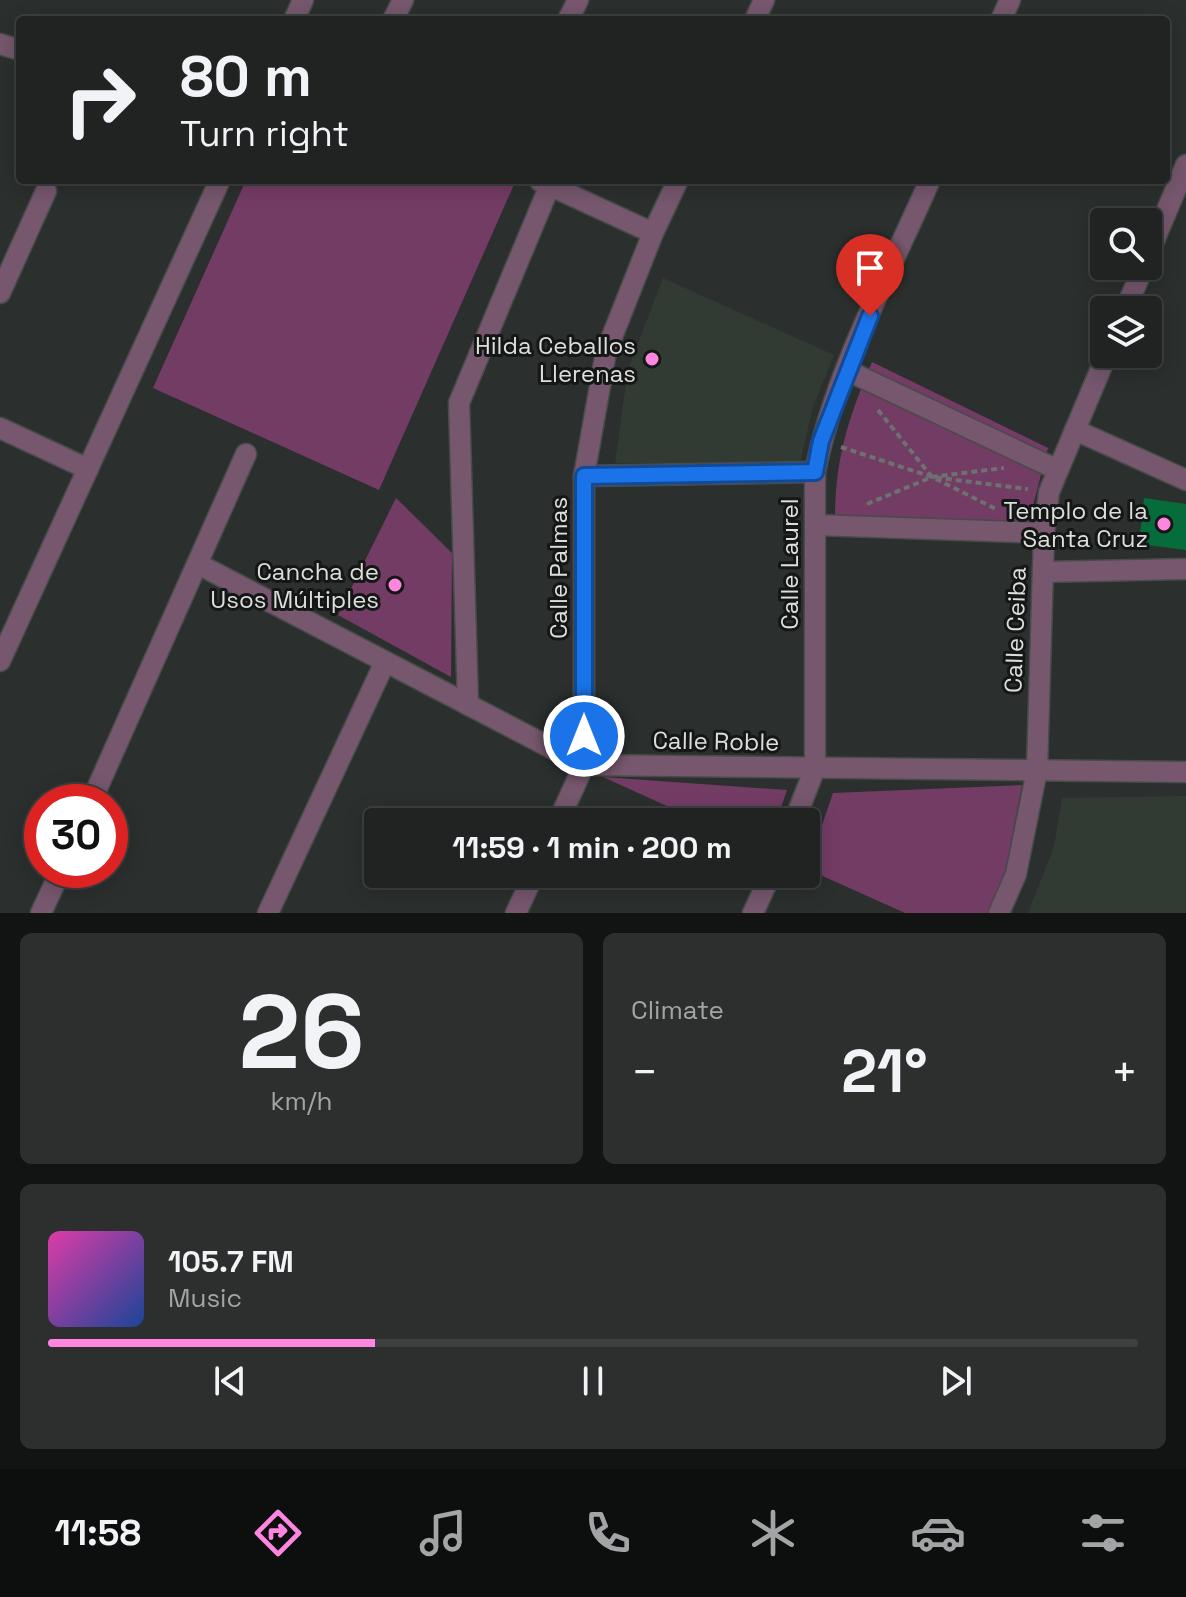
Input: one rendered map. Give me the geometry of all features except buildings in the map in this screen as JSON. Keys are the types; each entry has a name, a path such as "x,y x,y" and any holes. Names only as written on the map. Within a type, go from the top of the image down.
{"street":[{"path":"1162,222 1186,165"},
{"path":"0,661 218,184"},
{"path":"468,705 459,403 544,184"},
{"path":"546,184 653,233"},
{"name":"Calle Palmas","path":"564,808 584,765 584,476 606,352 653,233 676,184"},
{"name":"Calle Laurel","path":"799,808 815,768 815,472 821,441 846,370 928,184"},
{"path":"0,293 46,191"},
{"name":"Calle Ceiba","path":"999,913 1016,874 1037,770 1044,533 1050,466 1075,430 1101,368"},
{"path":"846,370 1050,466"},
{"path":"0,428 88,469"},
{"path":"1075,430 1186,480"},
{"path":"99,784 246,454"},
{"path":"584,476 815,472"},
{"path":"816,525 1044,533"},
{"name":"Calle Roble","path":"198,564 584,765 1186,772"},
{"path":"1043,572 1186,569"},
{"path":"268,913 385,662"},
{"path":"41,913 53,888"},
{"path":"516,913 528,888"},
{"path":"753,913 765,888"}],"path":[{"path":"873,403 932,477 1049,492"},
{"path":"821,441 932,477 1001,511"},
{"path":"863,506 932,477 1050,466"}],"shaded area":[{"path":"244,184 514,184 379,490 153,388"},
{"path":"663,278 834,355 813,407 800,463 615,463 628,369"},
{"path":"872,362 1048,448 1028,525 835,517 845,438"},
{"path":"396,498 452,553 451,677 338,615"},
{"path":"603,777 787,790 781,808 671,808"},
{"path":"1022,785 1005,873 988,913 905,913 820,875 820,831 833,793"},
{"path":"1186,796 1186,913 1028,913 1054,847 1062,798"}],"place":[{"name":"Hilda Ceballos Llerenas","path":"652,359"},
{"name":"Templo de la Santa Cruz","path":"1164,524"},
{"name":"Cancha de Usos Múltiples","path":"395,585"}],"route":[{"path":"584,736 584,476 815,472 821,441 846,370 870,316"}]}
